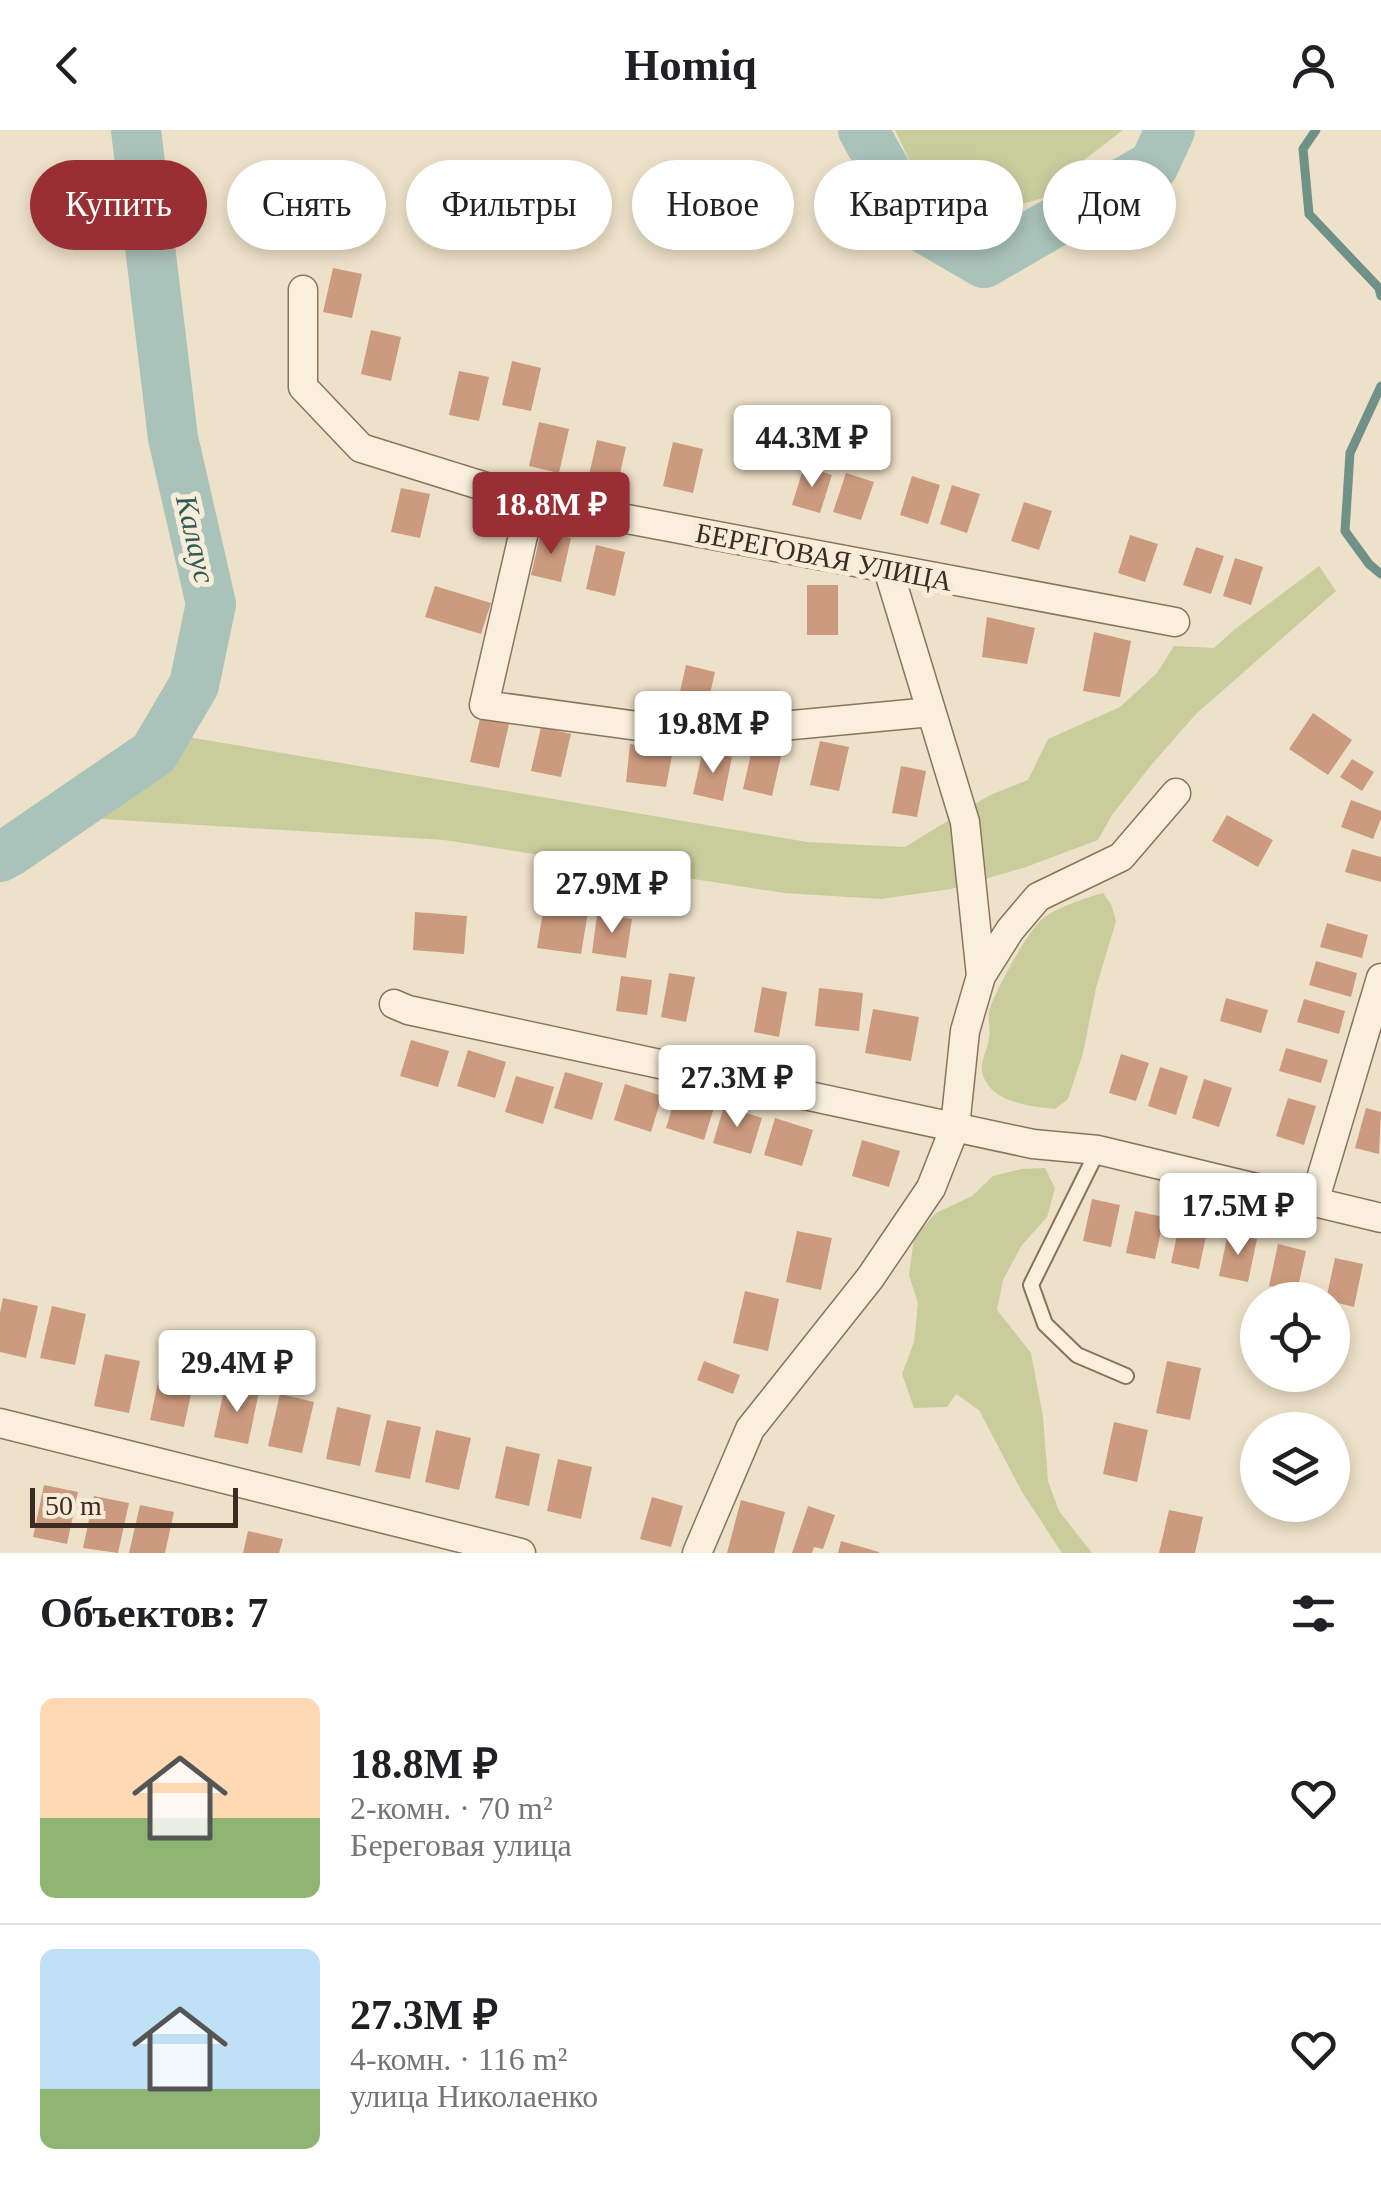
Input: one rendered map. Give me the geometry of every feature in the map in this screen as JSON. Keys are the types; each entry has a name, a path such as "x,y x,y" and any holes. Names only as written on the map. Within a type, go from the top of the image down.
{"street":[{"name":"БЕРЕГОВАЯ УЛИЦА","path":"303,290 303,387 361,448 531,502 1175,622"},
{"path":"531,502 484,705 697,734 931,712"},
{"path":"888,568 965,822 982,976"},
{"path":"697,1553 750,1429 870,1278 931,1188 954,1127 966,1032 982,976 1010,930 1038,896 1120,857 1176,793"},
{"path":"1314,1202 1381,978"},
{"path":"394,1004 1033,1144 1098,1150 1381,1218"},
{"path":"0,1423 522,1553"}],"lane":[{"path":"1098,1150 1032,1285 1046,1324 1077,1355 1126,1376"}],"green space":[{"path":"895,130 1123,130 1084,160 1043,160 1043,198 1023,204 1023,160 909,160"},
{"path":"1319,566 1336,591 1196,714 1112,815 1098,840 951,889 881,899 784,893 444,840 102,819 188,737 807,842 905,847 990,795 1028,780 1048,739 1120,707 1157,673 1174,646 1214,648"},
{"path":"1103,893 1116,921 1068,1099 1055,1109 999,1095 986,1082 982,1070 989,1011 1005,975 1040,921 1061,908"},
{"path":"1045,1168 1055,1188 1047,1217 1022,1245 1003,1280 997,1310 1031,1353 1043,1417 1048,1481 1059,1511 1092,1553 1062,1553 1022,1492 979,1410 956,1394 947,1407 914,1408 902,1374 914,1342 918,1303 909,1275 914,1238 936,1213 972,1196 993,1176"}],"building":[{"path":"333,268 362,274 352,318 323,312"},
{"path":"371,330 401,337 391,381 361,374"},
{"path":"512,361 541,368 531,411 502,405"},
{"path":"459,371 489,377 479,421 449,415"},
{"path":"539,422 569,429 559,473 529,466"},
{"path":"597,440 626,447 616,491 587,484"},
{"path":"673,442 703,449 693,493 663,486"},
{"path":"804,466 832,475 820,513 792,505"},
{"path":"846,473 874,482 861,520 833,512"},
{"path":"912,476 940,485 928,524 900,515"},
{"path":"952,485 980,494 967,533 940,524"},
{"path":"401,488 430,494 420,538 391,532"},
{"path":"1024,502 1052,511 1039,550 1011,541"},
{"path":"541,531 571,538 561,582 531,575"},
{"path":"1130,535 1158,544 1145,582 1118,573"},
{"path":"596,545 625,552 615,596 586,589"},
{"path":"1196,547 1224,556 1211,594 1183,585"},
{"path":"1235,558 1263,567 1251,605 1223,596"},
{"path":"807,585 838,585 838,635 807,635"},
{"path":"435,586 491,603 481,634 425,617"},
{"path":"987,617 1035,628 1027,664 982,657"},
{"path":"1094,632 1131,641 1120,697 1083,691"},
{"path":"686,665 715,672 705,716 676,709"},
{"path":"1313,713 1352,740 1328,775 1289,749"},
{"path":"480,718 509,724 499,768 470,762"},
{"path":"541,727 571,734 561,777 531,771"},
{"path":"820,741 849,747 839,791 810,785"},
{"path":"630,744 673,750 666,787 626,782"},
{"path":"753,745 782,752 772,796 743,789"},
{"path":"703,750 732,757 723,801 693,794"},
{"path":"1352,759 1374,772 1362,791 1340,777"},
{"path":"901,766 926,771 917,817 892,813"},
{"path":"1351,800 1381,811 1373,839 1341,827"},
{"path":"1227,815 1273,840 1258,867 1212,841"},
{"path":"1352,849 1381,857 1381,882 1345,872"},
{"path":"544,905 588,912 581,954 537,948"},
{"path":"415,912 467,916 464,954 413,950"},
{"path":"597,915 632,919 626,958 592,953"},
{"path":"1327,923 1368,935 1362,958 1320,947"},
{"path":"1316,961 1357,973 1351,997 1309,985"},
{"path":"669,973 695,977 686,1022 661,1017"},
{"path":"621,976 652,980 647,1015 616,1011"},
{"path":"762,987 787,992 779,1037 754,1032"},
{"path":"819,988 863,993 859,1031 815,1026"},
{"path":"1226,998 1268,1010 1261,1033 1220,1021"},
{"path":"1304,999 1345,1011 1339,1034 1297,1022"},
{"path":"873,1009 919,1017 911,1061 865,1053"},
{"path":"411,1040 449,1051 438,1087 400,1076"},
{"path":"1286,1048 1328,1060 1321,1083 1279,1071"},
{"path":"468,1050 506,1062 495,1098 457,1086"},
{"path":"1121,1054 1149,1063 1136,1101 1109,1093"},
{"path":"1160,1067 1188,1076 1176,1115 1148,1106"},
{"path":"565,1072 603,1083 592,1120 554,1108"},
{"path":"516,1076 554,1087 543,1124 505,1112"},
{"path":"1204,1079 1232,1088 1219,1127 1192,1118"},
{"path":"625,1084 662,1096 651,1132 614,1120"},
{"path":"677,1092 715,1104 704,1140 666,1128"},
{"path":"1288,1098 1316,1106 1304,1145 1276,1136"},
{"path":"724,1106 762,1118 751,1154 713,1143"},
{"path":"1366,1108 1381,1112 1379,1154 1355,1148"},
{"path":"775,1118 813,1130 802,1166 764,1155"},
{"path":"862,1140 900,1151 889,1187 852,1176"},
{"path":"1092,1199 1120,1205 1111,1247 1083,1241"},
{"path":"1135,1211 1164,1217 1155,1259 1126,1253"},
{"path":"1180,1221 1208,1227 1199,1269 1171,1263"},
{"path":"797,1231 832,1238 821,1290 786,1282"},
{"path":"1228,1233 1257,1239 1248,1282 1219,1276"},
{"path":"1278,1244 1306,1251 1299,1282 1270,1282"},
{"path":"1335,1258 1363,1264 1354,1307 1350,1306 1350,1282 1330,1282"},
{"path":"745,1291 779,1299 768,1351 733,1343"},
{"path":"3,1298 38,1306 26,1358 0,1352"},
{"path":"52,1306 86,1314 75,1365 40,1358"},
{"path":"105,1354 140,1361 129,1413 94,1406"},
{"path":"704,1361 740,1375 733,1394 697,1380"},
{"path":"1167,1361 1201,1368 1190,1420 1156,1413"},
{"path":"161,1368 195,1375 184,1427 150,1420"},
{"path":"225,1385 259,1392 248,1444 214,1437"},
{"path":"280,1394 314,1402 302,1453 268,1446"},
{"path":"337,1407 371,1415 360,1466 326,1459"},
{"path":"387,1420 421,1427 410,1479 375,1472"},
{"path":"1114,1422 1148,1430 1137,1482 1103,1474"},
{"path":"436,1430 471,1438 459,1490 425,1482"},
{"path":"506,1446 540,1454 529,1506 495,1498"},
{"path":"558,1459 592,1467 581,1519 547,1511"},
{"path":"44,1485 78,1492 67,1544 33,1537"},
{"path":"94,1496 129,1503 118,1553 83,1548"},
{"path":"652,1497 683,1506 671,1547 640,1539"},
{"path":"741,1500 785,1512 774,1553 727,1553"},
{"path":"140,1505 174,1512 165,1553 129,1553"},
{"path":"808,1506 835,1515 823,1549 814,1547 812,1553 792,1553"},
{"path":"1169,1510 1203,1517 1195,1553 1159,1553"},
{"path":"248,1531 283,1539 279,1553 243,1553"},
{"path":"841,1541 879,1552 879,1553 838,1553"}],"waterway":[{"name":"Калаус","path":"0,857 154,753 194,685 211,604 173,438 136,130"},
{"name":"Калаус","path":"863,130 915,223 984,263 1154,165 1170,130"},
{"path":"1316,130 1303,149 1309,214 1379,288 1381,296"},
{"path":"1381,386 1350,453 1345,531 1381,574"}]}
